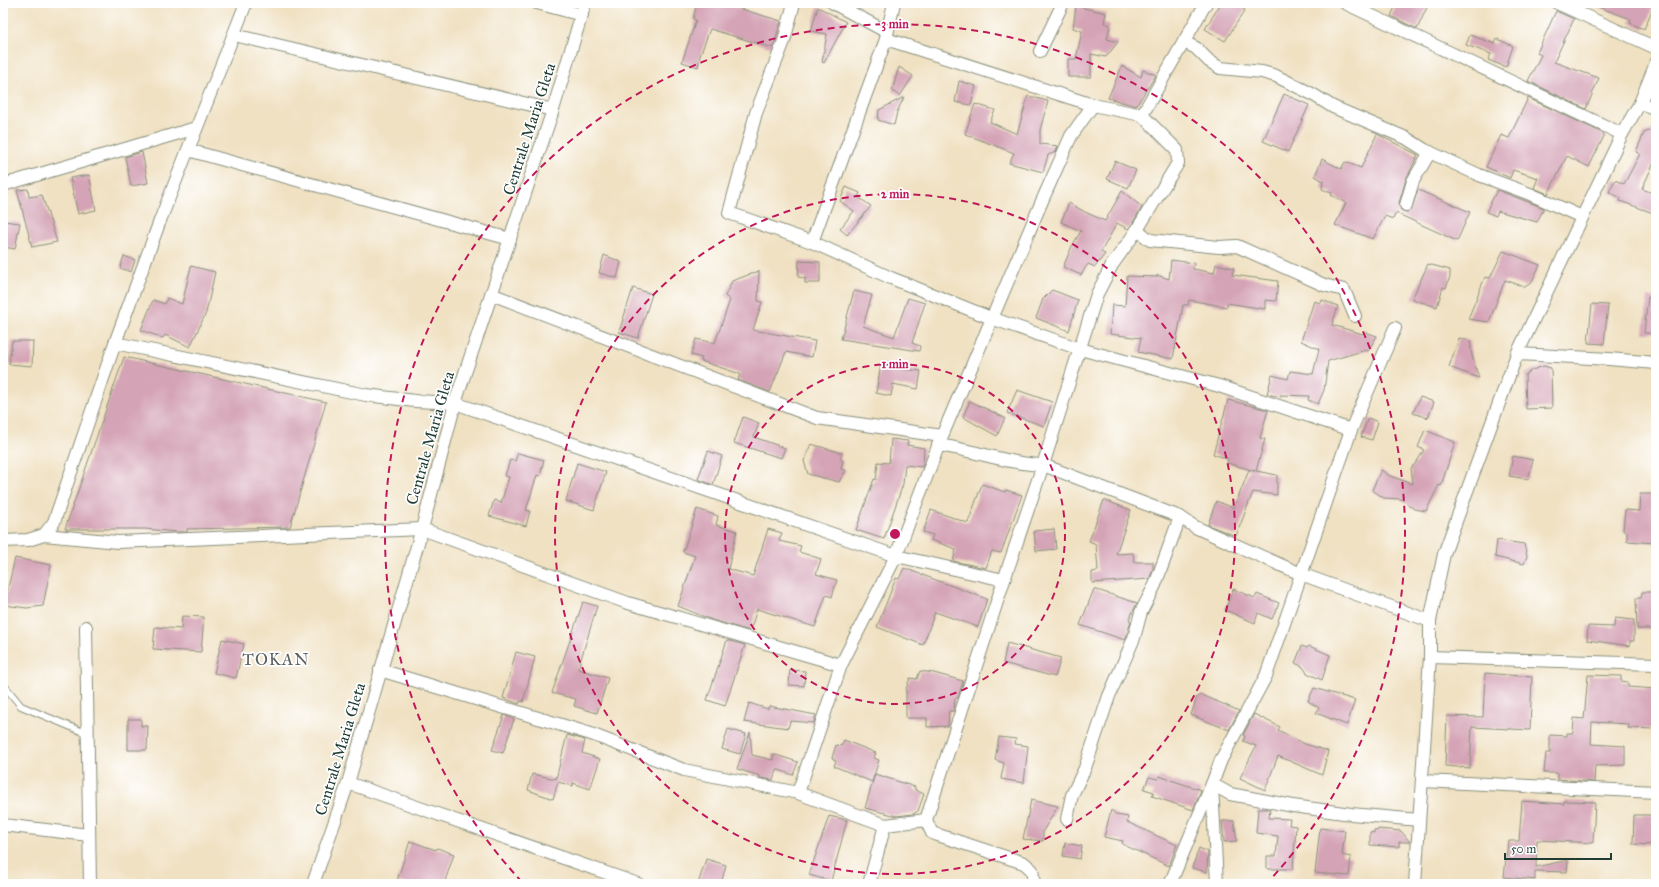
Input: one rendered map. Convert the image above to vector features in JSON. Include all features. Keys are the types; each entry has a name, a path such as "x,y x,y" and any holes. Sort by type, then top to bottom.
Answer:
{"street":[{"path":"44,535 54,522 115,343 161,218 246,3"},
{"path":"537,3 584,9"},
{"path":"794,3 784,41 756,113 728,213 812,242 891,278 992,318 1080,349 1219,386 1351,430"},
{"path":"833,3 887,36 1093,105 1142,115 1177,150 1178,163 1137,230 1112,265 1097,294 1044,465 1004,580 926,820 932,834 1024,863 1032,870 1034,884"},
{"path":"812,242 887,36 894,3"},
{"path":"1040,51 1063,3"},
{"path":"1142,115 1162,77 1206,3"},
{"path":"1345,3 1622,134"},
{"path":"1557,3 1656,48"},
{"name":"Centrale Maria Gleta","path":"313,884 348,783 422,529 455,403 553,110 584,9"},
{"path":"234,35 553,110"},
{"path":"1184,42 1196,48 1209,61 1220,68 1262,72 1276,76 1312,94 1333,107 1406,138 1430,152 1479,175 1523,191 1582,217"},
{"path":"1415,884 1430,657 1430,621 1444,554 1517,354 1622,134 1640,103 1656,63"},
{"path":"1640,103 1656,109"},
{"path":"798,793 841,665 896,556 940,440 1071,136 1093,105"},
{"path":"3,185 196,128"},
{"path":"188,150 510,238"},
{"path":"1406,205 1413,181 1430,152"},
{"path":"1137,230 1150,240 1219,247 1237,246 1324,285 1344,290 1355,316"},
{"path":"491,294 817,418 940,440 959,448 1023,465 1044,465 1180,517 1195,527 1301,574 1430,621"},
{"path":"1170,884 1221,760 1266,676 1351,430 1395,328"},
{"path":"115,343 366,395 415,401 455,403 896,556 1004,580"},
{"path":"1517,354 1656,363"},
{"path":"1066,819 1072,795 1085,768 1109,696 1134,638 1141,612 1155,585 1180,517"},
{"path":"3,541 28,540 44,535 118,542 422,529 628,604 841,665"},
{"path":"86,626 90,884"},
{"path":"1430,657 1656,664"},
{"path":"380,670 591,734 684,770 798,793 885,826 926,820"},
{"path":"1422,781 1656,792"},
{"path":"348,783 638,884"},
{"path":"1212,784 1230,794 1293,806 1351,814 1419,820"},
{"path":"1212,784 1217,884"},
{"path":"3,825 89,835"},
{"path":"869,884 885,826"}],"lane":[{"path":"3,684 21,706 88,734"}],"building":[{"path":"697,3 721,3 781,21 773,48 710,29 700,56 698,67 682,62 696,20 693,19"},
{"path":"1221,3 1233,3 1245,10 1225,41 1205,29"},
{"path":"1397,3 1429,3 1417,29 1391,16"},
{"path":"1655,3 1644,29 1630,23 1631,19 1590,4"},
{"path":"1076,6 1106,13 1104,23 1110,25 1107,39 1118,42 1106,57 1091,54 1091,77 1068,77 1068,59 1076,59 1082,31 1073,28"},
{"path":"818,7 846,22 824,63 822,62 827,34 811,31"},
{"path":"1556,11 1574,19 1554,62 1599,78 1586,109 1528,81 1541,55 1537,53"},
{"path":"1470,35 1495,44 1497,39 1513,46 1506,67 1488,60 1491,54 1466,45"},
{"path":"1122,66 1141,77 1143,70 1156,75 1136,106 1108,98"},
{"path":"899,67 913,76 900,96 892,91"},
{"path":"959,81 976,86 971,105 955,102"},
{"path":"1284,94 1309,105 1288,152 1263,141"},
{"path":"1028,96 1048,101 1040,130 1040,144 1058,146 1056,152 1048,155 1043,172 1009,163 1014,153 965,134 975,104 995,110 990,122 1017,134"},
{"path":"904,97 897,112 894,125 878,120 879,110"},
{"path":"1528,98 1603,133 1604,136 1589,167 1567,156 1548,194 1534,188 1538,178 1513,170 1510,178 1486,167 1501,135 1509,138"},
{"path":"1656,128 1656,158 1642,189 1656,194 1656,214 1620,201 1621,198 1609,192 1615,180 1624,184 1640,154 1636,152 1644,133"},
{"path":"1377,134 1418,155 1406,179 1399,203 1401,210 1407,212 1411,210 1418,190 1470,212 1457,241 1396,213 1393,219 1385,216 1373,239 1335,225 1346,203 1331,195 1332,193 1322,189 1323,181 1315,176 1322,159 1341,169 1345,162 1361,168"},
{"path":"142,152 148,183 131,186 125,157"},
{"path":"1115,161 1136,170 1128,188 1107,179"},
{"path":"89,175 96,210 78,214 70,178"},
{"path":"846,187 860,193 858,197 871,206 847,235 840,229 854,211 840,201"},
{"path":"28,189 29,197 42,195 57,242 32,247 17,190"},
{"path":"1497,190 1544,208 1537,222 1498,211 1496,216 1486,212"},
{"path":"1122,191 1142,207 1132,224 1128,229 1117,223 1101,252 1105,254 1095,267 1088,264 1081,275 1063,267 1072,246 1081,231 1061,222 1069,203 1105,221"},
{"path":"3,221 20,223 15,249 3,247"},
{"path":"1503,251 1540,265 1531,283 1525,287 1505,280 1489,322 1468,319 1485,277 1490,278"},
{"path":"604,255 621,262 617,278 599,273"},
{"path":"124,256 135,260 131,272 120,268"},
{"path":"1171,260 1194,263 1193,269 1214,273 1216,264 1234,268 1232,275 1278,281 1276,301 1265,300 1265,309 1227,303 1227,307 1189,300 1188,305 1183,305 1173,359 1138,352 1141,338 1110,334 1112,305 1125,306 1127,276 1157,277 1157,275 1169,279"},
{"path":"799,261 820,262 820,283 805,283 805,278 798,277"},
{"path":"1428,264 1450,270 1450,277 1446,288 1443,287 1437,307 1412,299"},
{"path":"191,266 215,272 206,313 190,347 165,335 163,338 141,330 153,300 165,304 167,298 182,304"},
{"path":"759,271 758,301 762,302 753,330 815,341 812,357 786,352 770,392 738,380 740,374 701,361 702,358 691,355 696,339 715,343 730,300 725,296 732,281"},
{"path":"633,288 652,294 638,338 619,332"},
{"path":"1052,290 1078,300 1069,331 1036,318 1043,299"},
{"path":"854,291 872,295 863,326 894,337 908,298 925,303 912,343 920,346 919,351 841,339"},
{"path":"1648,297 1656,297 1656,333 1644,333"},
{"path":"1322,300 1338,306 1332,325 1363,334 1365,332 1377,336 1368,351 1366,350 1328,361 1324,390 1318,404 1308,400 1309,396 1281,395 1281,397 1267,394 1272,375 1288,379 1290,371 1313,374 1319,349 1301,341 1314,301 1321,303"},
{"path":"1592,304 1608,305 1604,344 1588,343"},
{"path":"1459,338 1470,341 1472,356 1479,378 1449,367"},
{"path":"12,341 33,341 32,366 9,364"},
{"path":"124,357 326,402 290,527 187,529 187,532 145,529 65,529"},
{"path":"881,364 904,366 903,369 921,371 918,389 893,384 891,396 876,393"},
{"path":"1544,366 1551,368 1552,408 1526,409 1525,375 1532,370"},
{"path":"1017,390 1052,402 1044,426 1007,413"},
{"path":"1420,397 1434,402 1428,418 1413,413"},
{"path":"1228,400 1268,410 1260,438 1265,439 1256,471 1277,475 1277,495 1253,492 1236,536 1208,525 1216,501 1234,508 1249,470 1255,471 1227,463 1228,459 1213,454"},
{"path":"970,401 1005,418 997,436 963,417"},
{"path":"743,417 759,423 754,437 785,448 781,458 734,443"},
{"path":"1368,418 1378,422 1372,440 1361,437"},
{"path":"1425,430 1455,442 1441,486 1439,485 1426,511 1414,509 1401,499 1384,498 1372,490 1381,470 1390,476 1413,484 1411,468 1424,450 1418,447"},
{"path":"891,439 908,441 907,445 924,448 923,466 905,465 903,484 884,539 856,530 874,479 876,480 878,462 889,463"},
{"path":"811,444 842,453 840,459 843,461 841,469 846,470 839,482 808,474 804,461"},
{"path":"708,451 722,456 713,485 698,479"},
{"path":"518,453 544,460 540,476 537,475 526,510 530,511 526,526 489,516 494,500 501,503 509,477 505,476 510,460 515,461"},
{"path":"1513,456 1533,460 1528,479 1509,476"},
{"path":"577,463 606,472 594,510 566,501"},
{"path":"982,484 1005,492 1006,490 1022,495 1001,553 992,551 986,568 953,561 956,549 931,540 933,535 923,532 931,510 968,523"},
{"path":"1640,494 1656,494 1656,543 1627,541 1627,531 1623,531 1625,510 1639,511"},
{"path":"1104,500 1131,510 1116,554 1133,553 1134,562 1153,562 1153,570 1149,579 1092,583 1092,572 1098,571 1096,544 1089,541"},
{"path":"697,509 718,516 716,525 737,531 728,569 753,576 768,529 782,533 779,541 801,546 799,552 821,559 816,574 837,580 832,597 826,595 815,627 757,609 750,631 712,620 678,606 695,556 683,552"},
{"path":"1054,529 1056,549 1036,551 1034,531"},
{"path":"1497,540 1524,544 1527,556 1524,564 1495,557"},
{"path":"15,558 51,565 43,606 27,608 4,605"},
{"path":"904,568 987,599 978,627 935,612 923,645 877,627 896,578 899,579"},
{"path":"1094,589 1137,603 1129,620 1131,621 1125,640 1080,625"},
{"path":"1233,589 1255,598 1257,594 1279,603 1272,619 1258,613 1255,623 1225,610"},
{"path":"1642,592 1656,592 1656,629 1637,629 1636,598 1641,598"},
{"path":"583,602 597,606 578,669 608,678 597,713 574,706 576,699 552,693"},
{"path":"182,616 204,617 201,652 153,649 155,627 181,629"},
{"path":"1615,618 1634,620 1634,641 1630,641 1630,646 1587,640 1588,626 1614,627"},
{"path":"222,639 244,644 236,678 214,673"},
{"path":"727,640 745,645 725,706 707,700"},
{"path":"1007,643 1061,658 1055,677 1003,663"},
{"path":"1302,646 1307,648 1309,646 1330,655 1322,680 1307,673 1303,667 1295,663"},
{"path":"516,652 535,657 523,702 520,701 519,704 503,698"},
{"path":"790,670 805,671 804,686 789,685"},
{"path":"920,671 934,673 963,681 958,698 955,698 954,711 949,711 948,726 927,727 927,718 906,718 906,689 910,678 917,679"},
{"path":"1485,673 1532,677 1530,730 1472,727 1470,768 1445,766 1447,716 1483,717"},
{"path":"1588,675 1621,676 1621,681 1628,682 1628,687 1656,689 1656,729 1628,728 1629,724 1592,722 1591,744 1625,746 1625,765 1595,766 1594,782 1557,779 1557,773 1544,773 1546,753 1550,753 1550,735 1567,736 1567,733 1573,733 1574,718 1584,719"},
{"path":"1314,688 1355,700 1347,725 1316,713 1319,708 1308,701"},
{"path":"1202,695 1239,711 1229,730 1191,715 1197,697"},
{"path":"749,703 768,709 769,706 816,715 814,723 790,721 788,728 744,722"},
{"path":"1254,714 1280,727 1278,730 1305,744 1328,751 1322,775 1278,756 1265,790 1240,778 1256,746 1243,741 1245,736 1243,735"},
{"path":"504,715 514,719 503,753 492,750"},
{"path":"128,719 141,719 141,726 148,726 147,750 128,750"},
{"path":"728,729 746,734 740,754 722,749"},
{"path":"750,732 752,755 773,760 773,754 798,762 793,775 776,769 773,780 760,778 760,776 737,769"},
{"path":"567,735 585,740 582,753 600,759 590,789 573,783 573,786 558,782 553,799 528,790 532,774 556,779"},
{"path":"999,737 1016,739 1015,744 1028,746 1024,783 1001,779 1004,763 995,760"},
{"path":"844,740 876,753 874,758 879,760 872,782 834,766 836,761 832,758 836,745 841,746"},
{"path":"875,774 915,787 915,790 924,794 918,811 913,814 897,816 865,808"},
{"path":"1159,776 1201,790 1193,810 1152,796 1154,792 1144,789 1149,777 1158,779"},
{"path":"1031,800 1058,806 1043,831 1043,841 1023,839"},
{"path":"1522,801 1564,804 1564,801 1595,802 1593,843 1537,840 1536,867 1568,860 1567,872 1535,871 1535,880 1504,877 1508,841 1519,841"},
{"path":"1258,809 1270,809 1269,818 1290,819 1289,825 1296,826 1293,869 1267,869 1267,856 1276,856 1278,836 1256,833"},
{"path":"1111,810 1117,815 1128,817 1127,822 1177,845 1169,866 1122,844 1123,841 1104,837"},
{"path":"1634,815 1653,815 1653,823 1656,823 1656,845 1633,844"},
{"path":"829,816 847,820 831,881 809,875"},
{"path":"1222,821 1234,821 1237,841 1224,842"},
{"path":"1320,828 1345,831 1342,855 1351,857 1349,876 1315,873"},
{"path":"1378,829 1401,831 1410,842 1399,842 1399,847 1370,845 1370,832 1374,833 1374,830 1377,831"},
{"path":"410,841 436,850 437,848 454,854 444,884 406,884 397,881"},
{"path":"1065,843 1082,846 1080,859 1063,856"},
{"path":"1199,848 1208,852 1207,872 1192,868"},
{"path":"706,859 726,865 721,884 698,884"}],"district":[{"name":"TOKAN","path":"276,659"}]}
